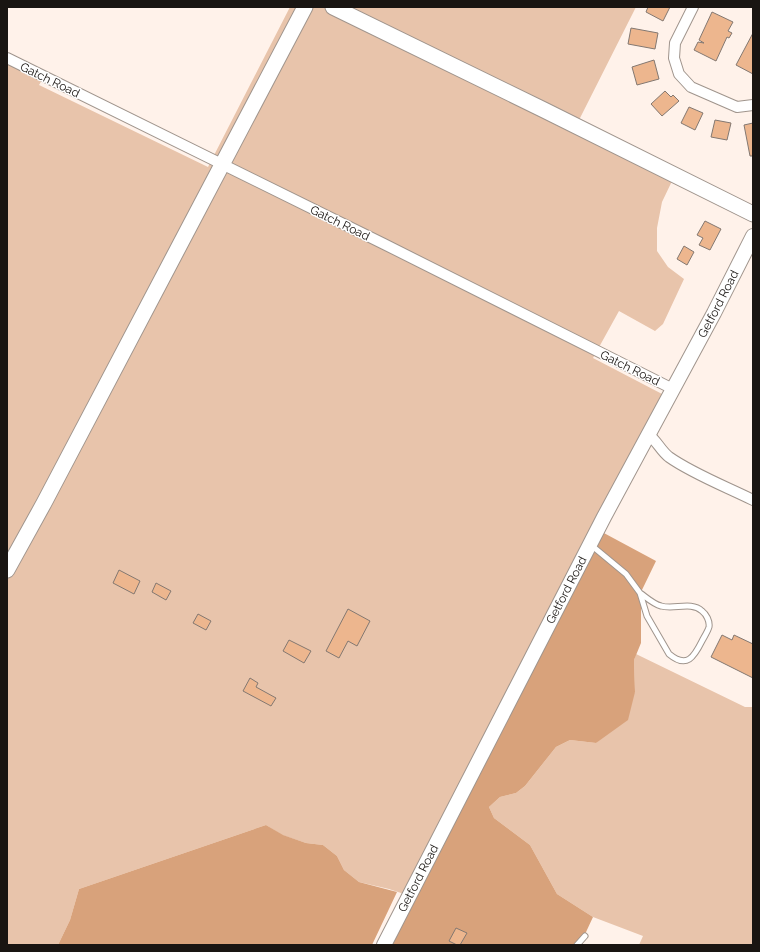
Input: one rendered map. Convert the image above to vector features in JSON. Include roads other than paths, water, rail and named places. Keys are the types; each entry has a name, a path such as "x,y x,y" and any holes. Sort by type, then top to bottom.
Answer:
{"main road":[{"path":"7,570 305,7"},
{"path":"333,7 753,214"}],"street":[{"path":"693,7 675,43 674,58 679,74 691,87 737,107 753,105"},
{"name":"Gatch Road","path":"7,58 673,389"},
{"name":"Getford Road","path":"384,945 590,544 714,313 753,236"},
{"path":"648,434 655,440 660,449 669,457 753,500"}],"lane":[{"path":"590,544 626,574 640,593 659,606 667,608 692,606 698,607 703,612 708,619 709,627 693,657 688,660 682,660 674,658 669,654 647,616 640,593"},
{"path":"577,945 586,936"}]}
